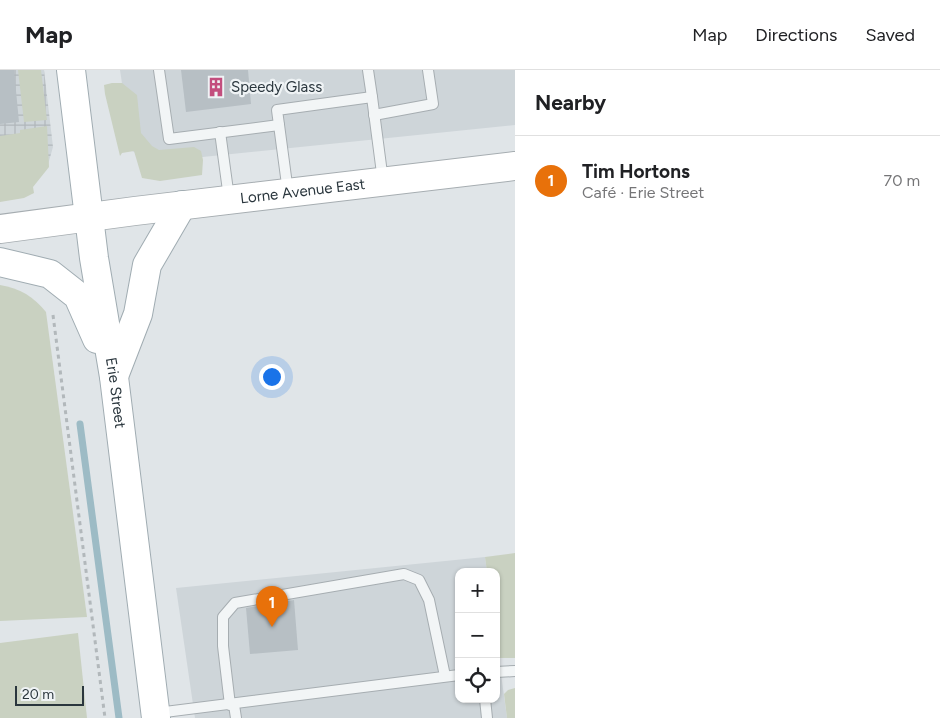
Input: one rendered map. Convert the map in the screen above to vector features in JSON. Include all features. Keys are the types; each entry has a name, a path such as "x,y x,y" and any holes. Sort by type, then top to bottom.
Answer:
{"main road":[{"name":"Erie Street","path":"71,70 90,218 114,377 156,716"},
{"name":"Lorne Avenue East","path":"0,229 182,205 515,166"},
{"path":"114,377 138,314 147,265 182,205"},
{"path":"0,262 50,274 78,296 114,377"}],"lane":[{"path":"159,70 169,139 279,125"},
{"path":"368,70 383,182"},
{"path":"374,115 434,104 428,70"},
{"path":"288,193 277,110 372,97"},
{"path":"220,132 229,200"},
{"path":"236,718 232,705 223,646 223,617 235,603 404,574 419,580 428,600 445,676"},
{"path":"500,672 515,671"},
{"path":"156,716 455,675"},
{"path":"485,703 487,718"}],"path":[{"path":"53,315 105,718"}],"shaded area":[{"path":"0,70 44,70 53,147 47,168 0,175"},
{"path":"120,70 515,70 515,125 154,162 132,151"},
{"path":"485,557 486,568 455,568 455,703 500,703 500,666 507,718 195,718 176,588"}],"green space":[{"path":"18,70 41,70 47,120 24,122"},
{"path":"122,83 137,95 141,133 152,146 159,150 194,147 201,151 203,160 202,175 160,181 142,178 134,151 122,153 120,156 104,85"},
{"path":"47,126 49,167 33,187 34,193 24,198 0,202 0,136 20,133 20,130"},
{"path":"0,285 14,288 26,294 46,312 87,617 0,621"},
{"path":"515,553 515,658 500,658 500,568 486,568 485,557"},
{"path":"78,633 87,718 0,718 0,643"},
{"path":"515,688 515,718 507,718 504,694 508,690"}],"building":[{"path":"0,70 14,70 19,122 0,124"},
{"name":"Speedy Glass","path":"181,70 248,70 251,104 186,112"},
{"path":"294,600 298,650 250,654 246,608"}],"waterway":[{"path":"80,424 119,718"}],"place":[{"name":"Speedy Glass","path":"216,87"},
{"name":"Tim Hortons","path":"272,627"}]}
